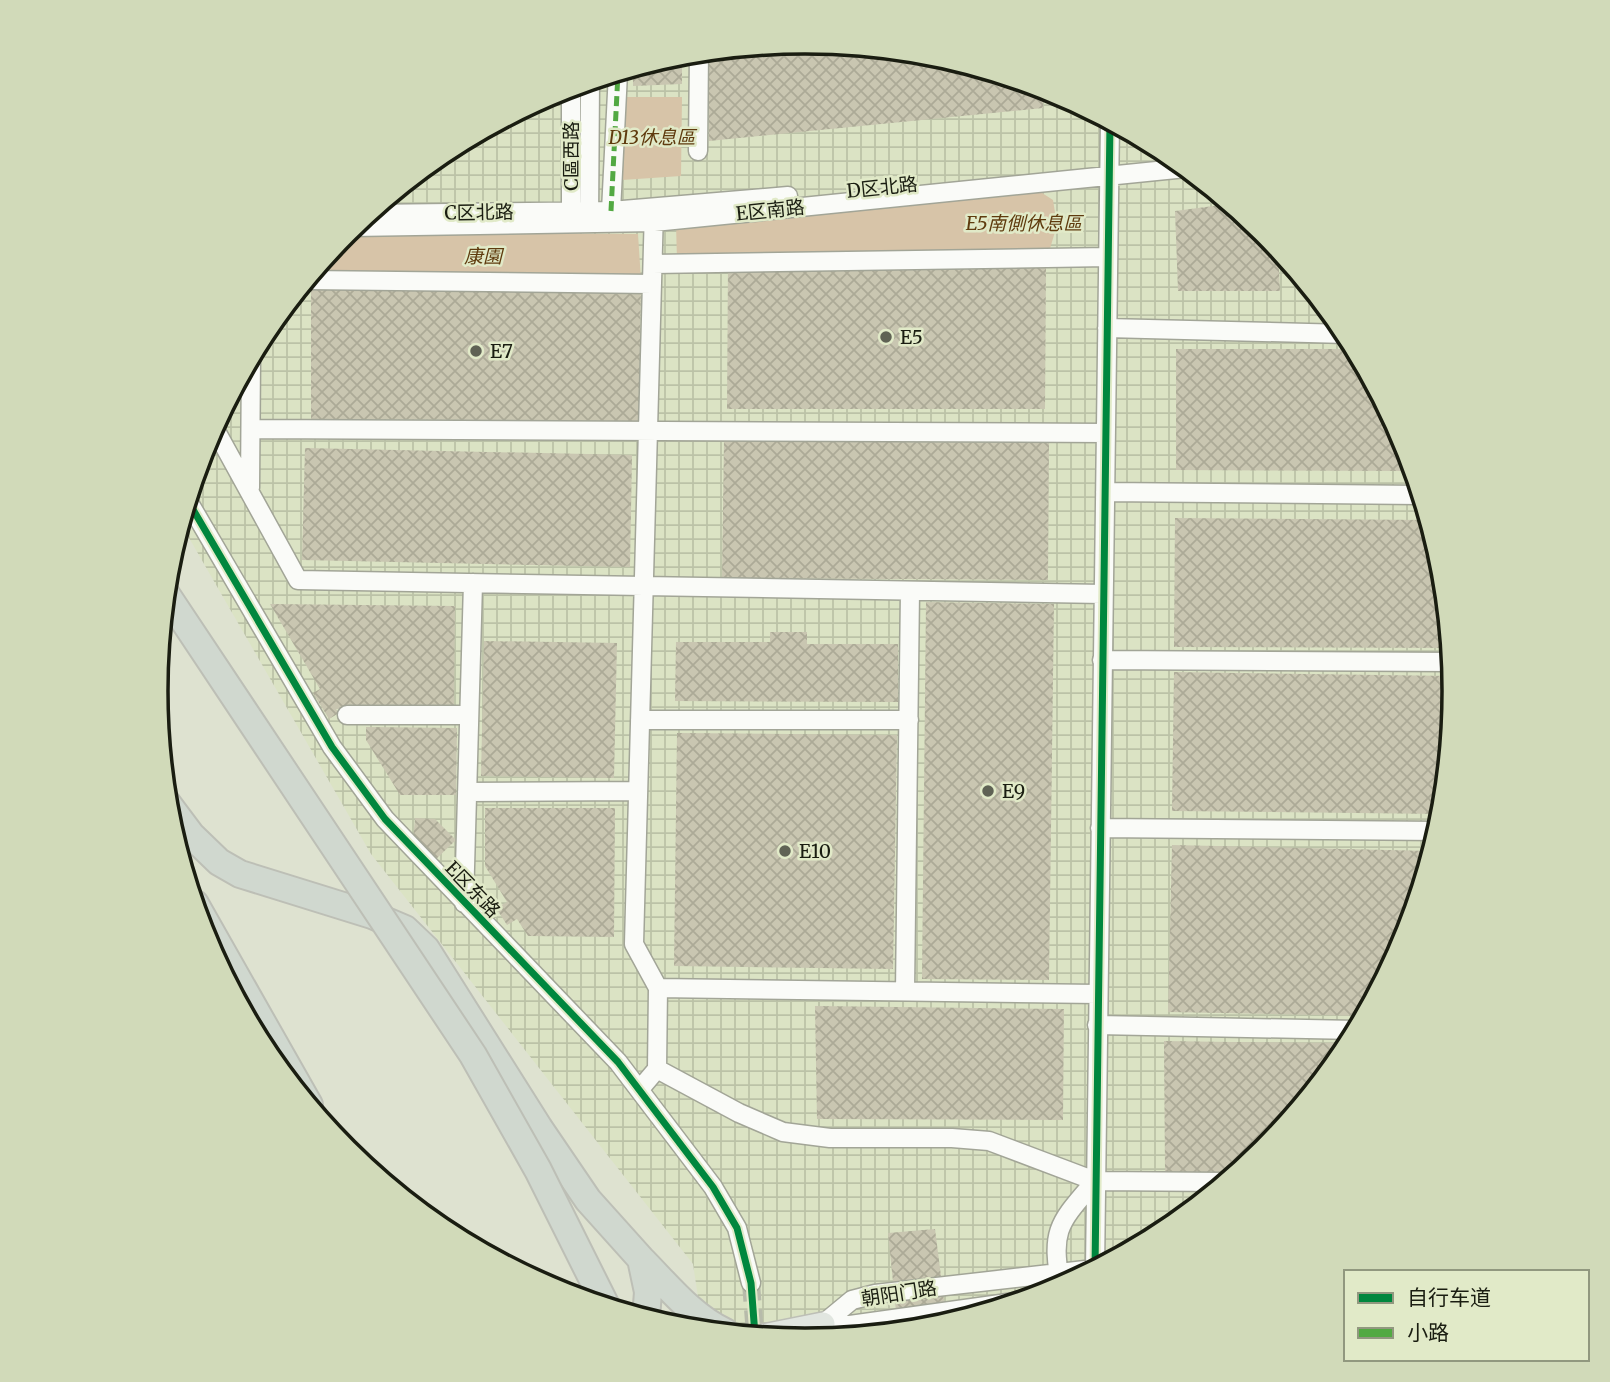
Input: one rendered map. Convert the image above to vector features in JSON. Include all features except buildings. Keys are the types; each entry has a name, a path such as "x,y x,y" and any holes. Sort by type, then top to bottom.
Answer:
{"highway":[{"path":"174,606 473,1055 538,1170 600,1294"},
{"path":"182,823 219,862 240,874 372,915 405,929 426,949 588,1200 641,1259 705,1320"},
{"path":"233,972 262,1022"},
{"path":"641,1259 648,1292 647,1308"}],"main road":[{"path":"803,1328 822,1324"}],"street":[{"path":"698,151 699,63"},
{"path":"611,211 618,83"},
{"path":"590,92 589,217 611,211 654,215 634,944 658,988 657,1069 640,1089"},
{"name":"C區西路","path":"571,218 572,99"},
{"path":"1094,1258 1110,133"},
{"path":"1109,170 1157,161"},
{"name":"E区南路","path":"370,226 654,215 1109,170 1168,168"},
{"name":"C区北路","path":"383,214 571,218"},
{"path":"653,264 1108,257"},
{"path":"319,280 652,284"},
{"path":"1107,328 1332,334"},
{"path":"250,491 251,378"},
{"path":"251,429 1105,433"},
{"path":"221,439 298,580 1103,594"},
{"path":"1105,492 1411,495"},
{"name":"E区东路","path":"194,512 332,747 385,819 618,1062 640,1089 713,1187 737,1228 751,1283"},
{"path":"464,903 473,583"},
{"path":"905,992 910,591"},
{"path":"1102,660 1441,662"},
{"path":"347,715 470,715"},
{"path":"640,720 909,720"},
{"path":"467,792 638,791"},
{"path":"1100,828 1426,831"},
{"path":"658,988 1098,994"},
{"path":"1097,1025 1343,1030"},
{"path":"657,1069 728,1107 783,1132 830,1138 952,1138 989,1141 1095,1181 1210,1182"},
{"path":"1060,1274 1057,1249 1059,1226 1095,1181"},
{"name":"朝阳门路","path":"822,1324 852,1300 874,1294 1046,1280"},
{"name":"朝阳门路","path":"822,1324 850,1325 947,1311"}],"shaded area":[{"path":"805,54 847,56 929,66 970,76 1010,88 1087,120 1159,162 1193,186 1225,212 1284,271 1334,337 1356,373 1376,409 1408,486 1430,567 1436,608 1442,691 1440,733 1430,815 1420,856 1408,896 1376,973 1334,1045 1310,1079 1284,1111 1225,1170 1159,1220 1123,1242 1087,1262 1010,1294 929,1316 847,1326 763,1326 701,1319 693,1264 371,854 188,536 190,526 202,486 234,409 276,337 326,271 385,212 451,162 523,120 600,88 681,66 722,60"}],"green space":[{"name":"D13休息區","path":"624,97 682,97 681,176 622,180"},
{"name":"E5南側休息區","path":"1039,191 1053,200 1057,225 1049,252 677,260 676,224"},
{"name":"康園","path":"364,232 638,234 641,280 319,279"}],"tunnel":[{"path":"751,1283 754,1325"}],"marked path":[{"path":"611,211 618,83"}],"cycle path":[{"path":"1095,1257 1110,133"},
{"path":"194,512 332,747 385,819 618,1062 713,1187 737,1228 751,1283 754,1325"}],"place":[{"name":"E5","path":"886,337"},
{"name":"E7","path":"476,351"},
{"name":"E9","path":"988,791"},
{"name":"E10","path":"785,851"}]}
